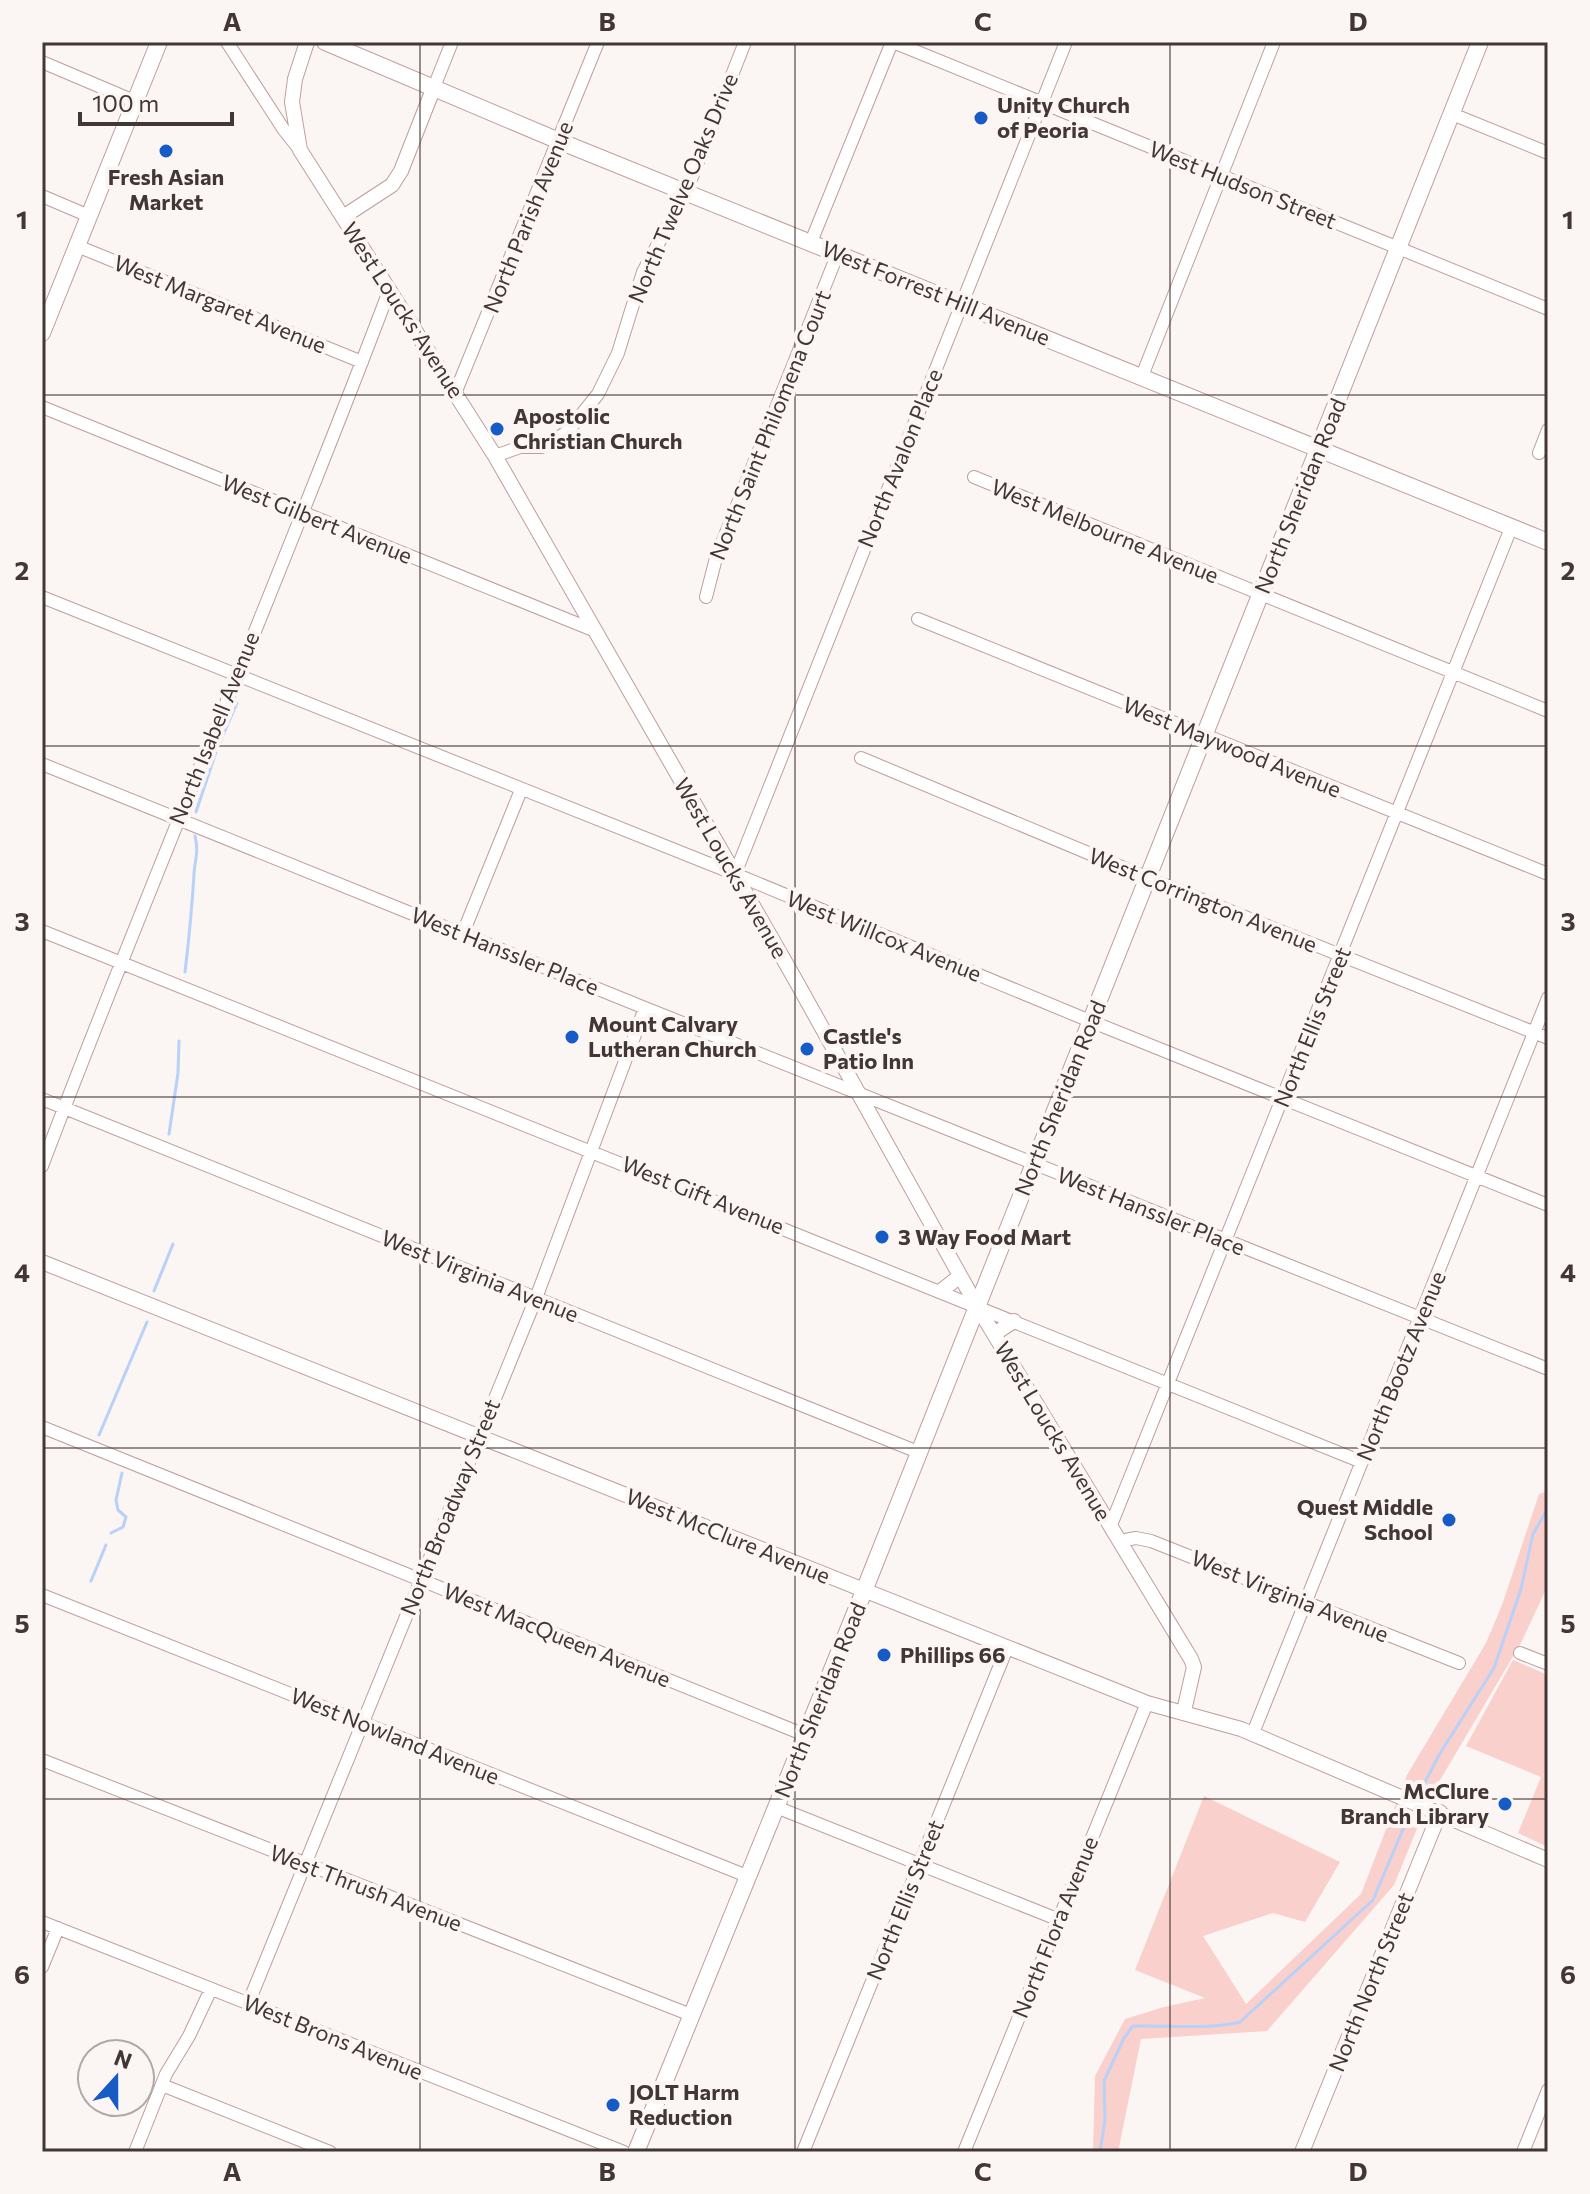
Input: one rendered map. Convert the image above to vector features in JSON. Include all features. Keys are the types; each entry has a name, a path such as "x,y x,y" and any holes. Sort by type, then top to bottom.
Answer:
{"main road":[{"path":"42,331 159,42"},
{"name":"West Forrest Hill Avenue","path":"325,42 559,141 1548,542"},
{"name":"North Sheridan Road","path":"636,2152 864,1591 1480,42"}],"street":[{"name":"West Loucks Avenue","path":"227,42 300,150 495,456 735,874 977,1306 1194,1667 1184,1711"},
{"path":"300,150 292,102 295,79 307,42"},
{"path":"343,217 392,185 401,171 452,42"},
{"name":"North Parish Avenue","path":"456,391 598,42"},
{"name":"North Twelve Oaks Drive","path":"495,456 520,447 550,444 569,430 588,409 618,353 637,287 649,258 686,192 745,42"},
{"path":"811,242 893,42"},
{"name":"West Hudson Street","path":"893,42 1548,309"},
{"name":"North Avalon Place","path":"735,874 1066,42"},
{"path":"1142,376 1274,42"},
{"path":"42,62 134,101"},
{"path":"1452,114 1548,153"},
{"path":"42,196 89,216"},
{"name":"West Margaret Avenue","path":"77,246 362,362"},
{"name":"North Saint Philomena Court","path":"706,597 716,558 838,253"},
{"name":"North Isabell Avenue","path":"42,1166 91,1034 122,965 177,818 389,291"},
{"name":"West Gilbert Avenue","path":"42,407 593,630"},
{"path":"1539,453 1548,430"},
{"name":"West Melbourne Avenue","path":"974,477 1548,711"},
{"name":"North Ellis Street","path":"1111,1525 1511,528"},
{"name":"West Willcox Avenue","path":"42,597 735,874 1548,1205"},
{"name":"West Maywood Avenue","path":"918,619 1548,874"},
{"name":"West Corrington Avenue","path":"861,758 1148,878 1548,1038"},
{"name":"West Hanssler Place","path":"42,764 1548,1369"},
{"path":"463,933 521,790"},
{"name":"West Gift Avenue","path":"42,931 1362,1462"},
{"name":"North Bootz Avenue","path":"1253,1733 1548,998"},
{"name":"North Broadway Street","path":"248,2004 536,1298 645,1008"},
{"name":"West Virginia Avenue","path":"42,1099 918,1452"},
{"name":"West McClure Avenue","path":"42,1262 1147,1703 1253,1733 1548,1860"},
{"path":"941,1291 960,1276"},
{"path":"994,1334 1014,1321"},
{"name":"West MacQueen Avenue","path":"42,1427 805,1735"},
{"name":"West Virginia Avenue","path":"1120,1541 1136,1538 1151,1541 1459,1663"},
{"name":"West Nowland Avenue","path":"42,1595 747,1876"},
{"name":"North Ellis Street","path":"803,2152 1007,1648"},
{"path":"1520,1653 1548,1664"},
{"name":"North Flora Avenue","path":"964,2152 1147,1703"},
{"name":"West Thrush Avenue","path":"42,1760 691,2015"},
{"path":"776,1807 1057,1919"},
{"name":"North North Street","path":"1302,2152 1440,1812"},
{"name":"West Brons Avenue","path":"42,1922 624,2152"},
{"path":"42,1967 58,1928"},
{"path":"135,2152 162,2085 211,1989"},
{"path":"162,2085 330,2152"},
{"path":"1523,2152 1548,2090"}],"shaded area":[{"path":"1548,1491 1548,1585 1521,1643 1430,1797 1394,1885 1267,2031 1141,2039 1118,2152 1093,2152 1095,2076 1125,2019 1205,1998 1135,1970 1204,1796 1340,1862 1305,1922 1273,1913 1203,1936 1246,2004 1361,1894 1407,1775 1486,1643 1539,1494"},
{"path":"1513,1660 1548,1675 1548,1847 1518,1833 1541,1777 1466,1746"}],"waterway":[{"path":"220,742 237,703"},
{"path":"196,812 216,752"},
{"path":"185,972 197,851 195,836"},
{"path":"169,1134 178,1073 179,1041"},
{"path":"154,1291 173,1244"},
{"path":"99,1435 147,1322"},
{"path":"111,1533 123,1527 126,1517 118,1510 116,1500 122,1473"},
{"path":"1421,1790 1439,1755 1494,1668 1521,1589 1533,1534 1548,1508"},
{"path":"91,1581 106,1545"},
{"path":"1100,2152 1105,2120 1104,2081 1133,2026 1201,2027 1240,2022 1373,1900 1406,1822"}],"place":[{"name":"Unity Church of Peoria","path":"981,118"},
{"name":"Fresh Asian Market","path":"166,151"},
{"name":"Apostolic Christian Church","path":"497,429"},
{"name":"Mount Calvary Lutheran Church","path":"572,1037"},
{"name":"Castle's Patio Inn","path":"807,1049"},
{"name":"3 Way Food Mart","path":"882,1237"},
{"name":"Quest Middle School","path":"1449,1520"},
{"name":"Phillips 66","path":"884,1655"},
{"name":"McClure Branch Library","path":"1505,1804"},
{"name":"JOLT Harm Reduction","path":"613,2105"}]}
